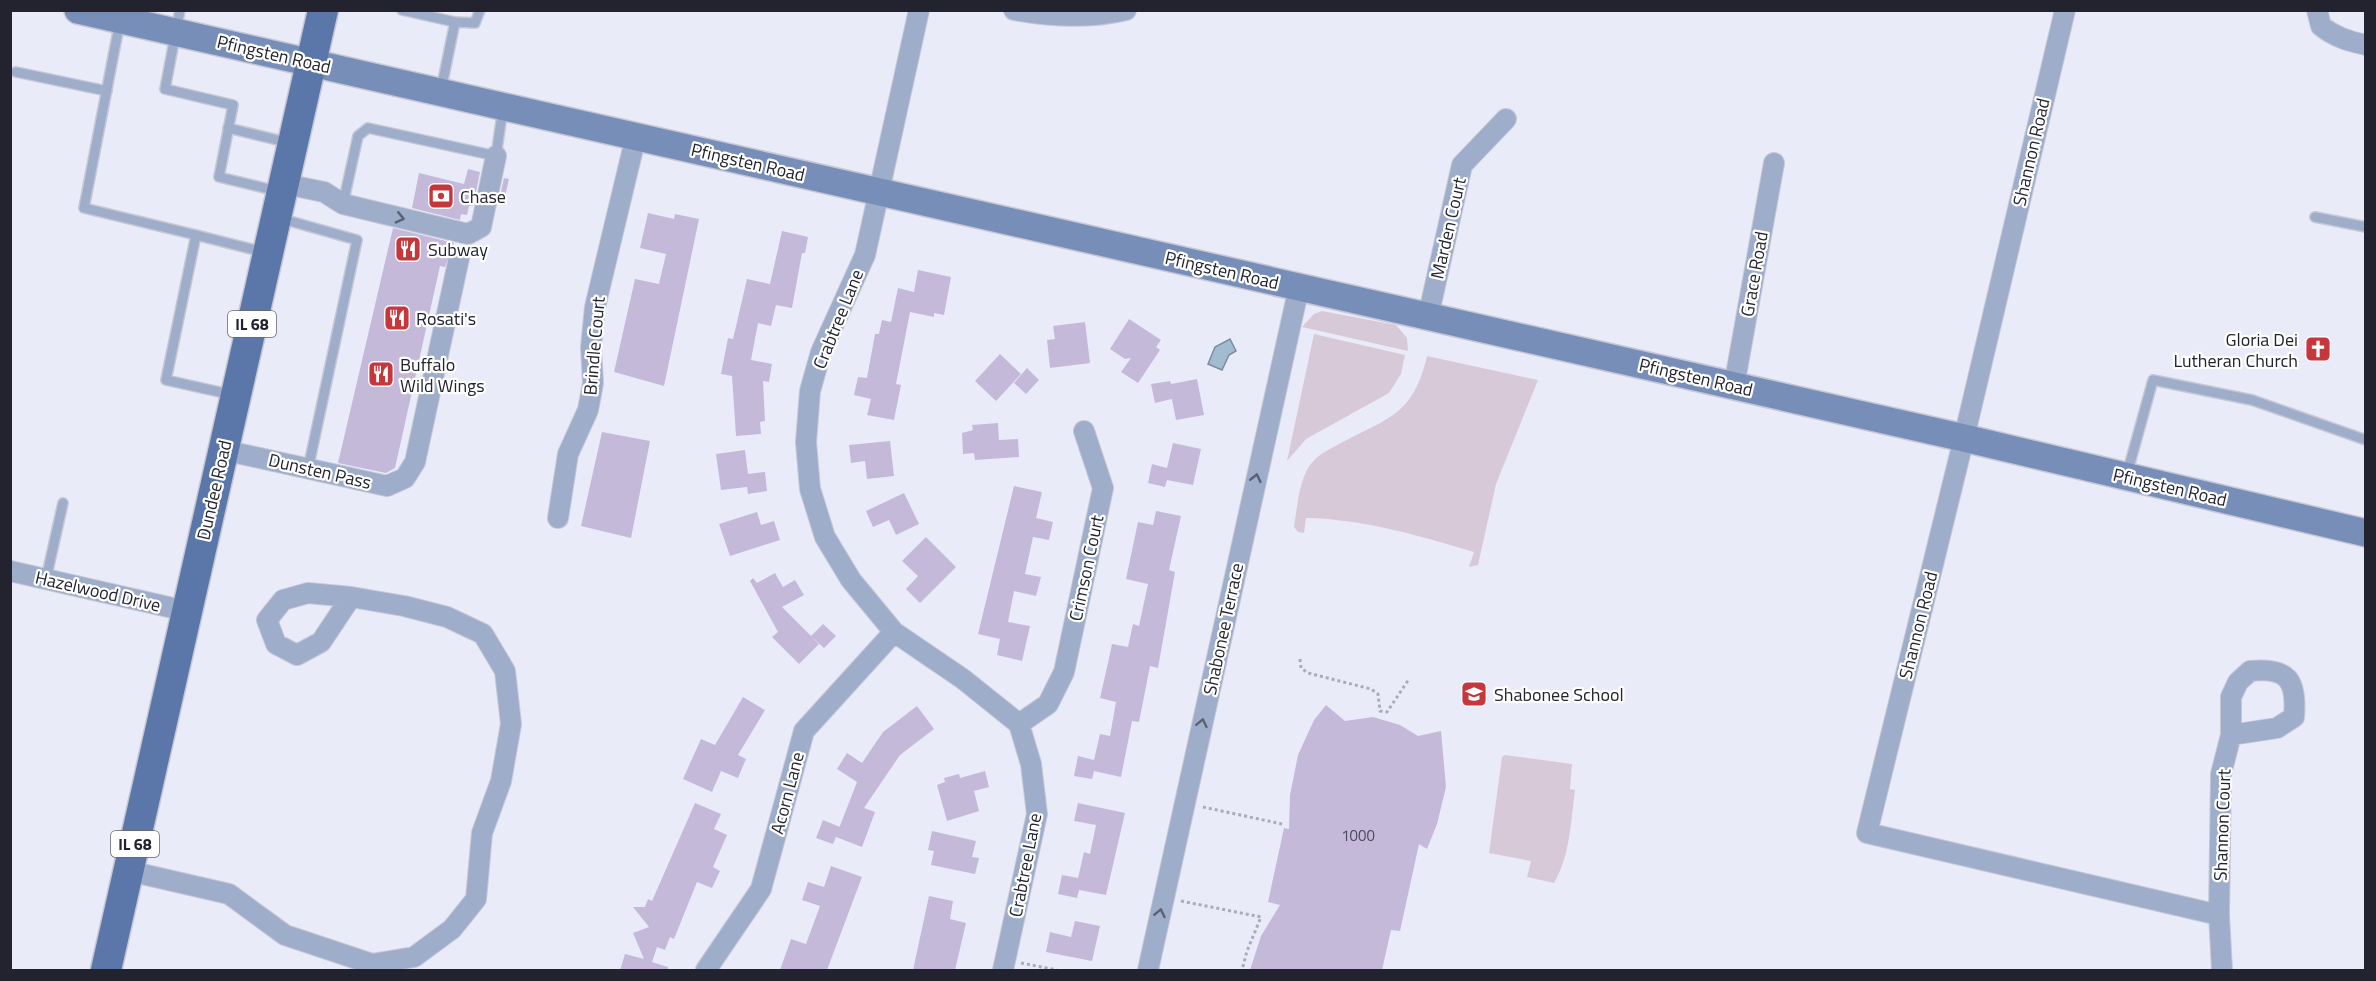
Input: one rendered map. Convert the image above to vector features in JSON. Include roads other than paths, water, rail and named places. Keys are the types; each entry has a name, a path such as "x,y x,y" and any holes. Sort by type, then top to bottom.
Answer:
{"main road":[{"name":"Pfingsten Road","path":"78,10 120,20 178,21 312,63 1964,438 2366,533"},
{"name":"Dundee Road","path":"106,970 323,10"}],"street":[{"name":"Crabtree Lane","path":"919,10 865,255 821,352 810,391 806,442 810,489 825,537 851,580 894,632 963,680 1019,724 1031,764 1037,814 1008,966"},
{"path":"1014,10 1050,17 1107,15 1126,10"},
{"name":"Shannon Road","path":"2065,10 1964,438 1867,832 2219,915"},
{"path":"2317,10 2321,26 2331,34 2343,40 2366,45"},
{"name":"Marden Court","path":"1428,317 1462,165 1506,119"},
{"name":"Brindle Court","path":"558,518 568,454 588,410 593,383 591,348 595,307 636,136"},
{"path":"281,198 324,192 343,204 468,234 481,227 496,156"},
{"name":"Grace Road","path":"1734,386 1774,163"},
{"name":"Dunsten Pass","path":"223,450 387,486 405,478 415,462 459,258"},
{"name":"Shabonee Terrace","path":"1148,970 1299,287"},
{"name":"Crimson Court","path":"1019,724 1048,704 1064,672 1103,488 1084,431"},
{"name":"Hazelwood Drive","path":"10,571 186,611"},
{"path":"129,871 229,894 285,935 372,964 414,957 452,929 476,899 482,833 501,781 511,724 505,671 483,634 447,617 351,597"},
{"name":"Acorn Lane","path":"706,970 761,889 804,731 894,632"},
{"name":"Shannon Court","path":"2219,915 2221,774 2231,735"},
{"path":"2219,915 2222,970"}],"lane":[{"path":"402,10 454,22 475,23 480,10"},
{"path":"120,20 84,208 269,253"},
{"path":"178,21 165,89 233,105 219,177 281,198 357,240 308,469"},
{"path":"440,92 454,22"},
{"path":"16,72 107,91"},
{"path":"343,204 358,136 368,128 496,156 503,106"},
{"path":"228,128 294,144"},
{"path":"2314,217 2366,227"},
{"path":"196,235 166,380 236,395"},
{"path":"2126,477 2153,380 2252,400 2366,440"},
{"path":"46,579 63,503"}],"water":[{"path":"1230,339 1236,351 1229,355 1222,370 1208,364 1215,347"}],"place":[{"name":"Chase","path":"441,196"},
{"name":"Subway","path":"408,249"},
{"name":"Rosati's","path":"397,318"},
{"name":"Gloria Dei Lutheran Church","path":"2318,349"},
{"name":"Buffalo Wild Wings","path":"381,374"},
{"name":"Shabonee School","path":"1474,694"}]}
